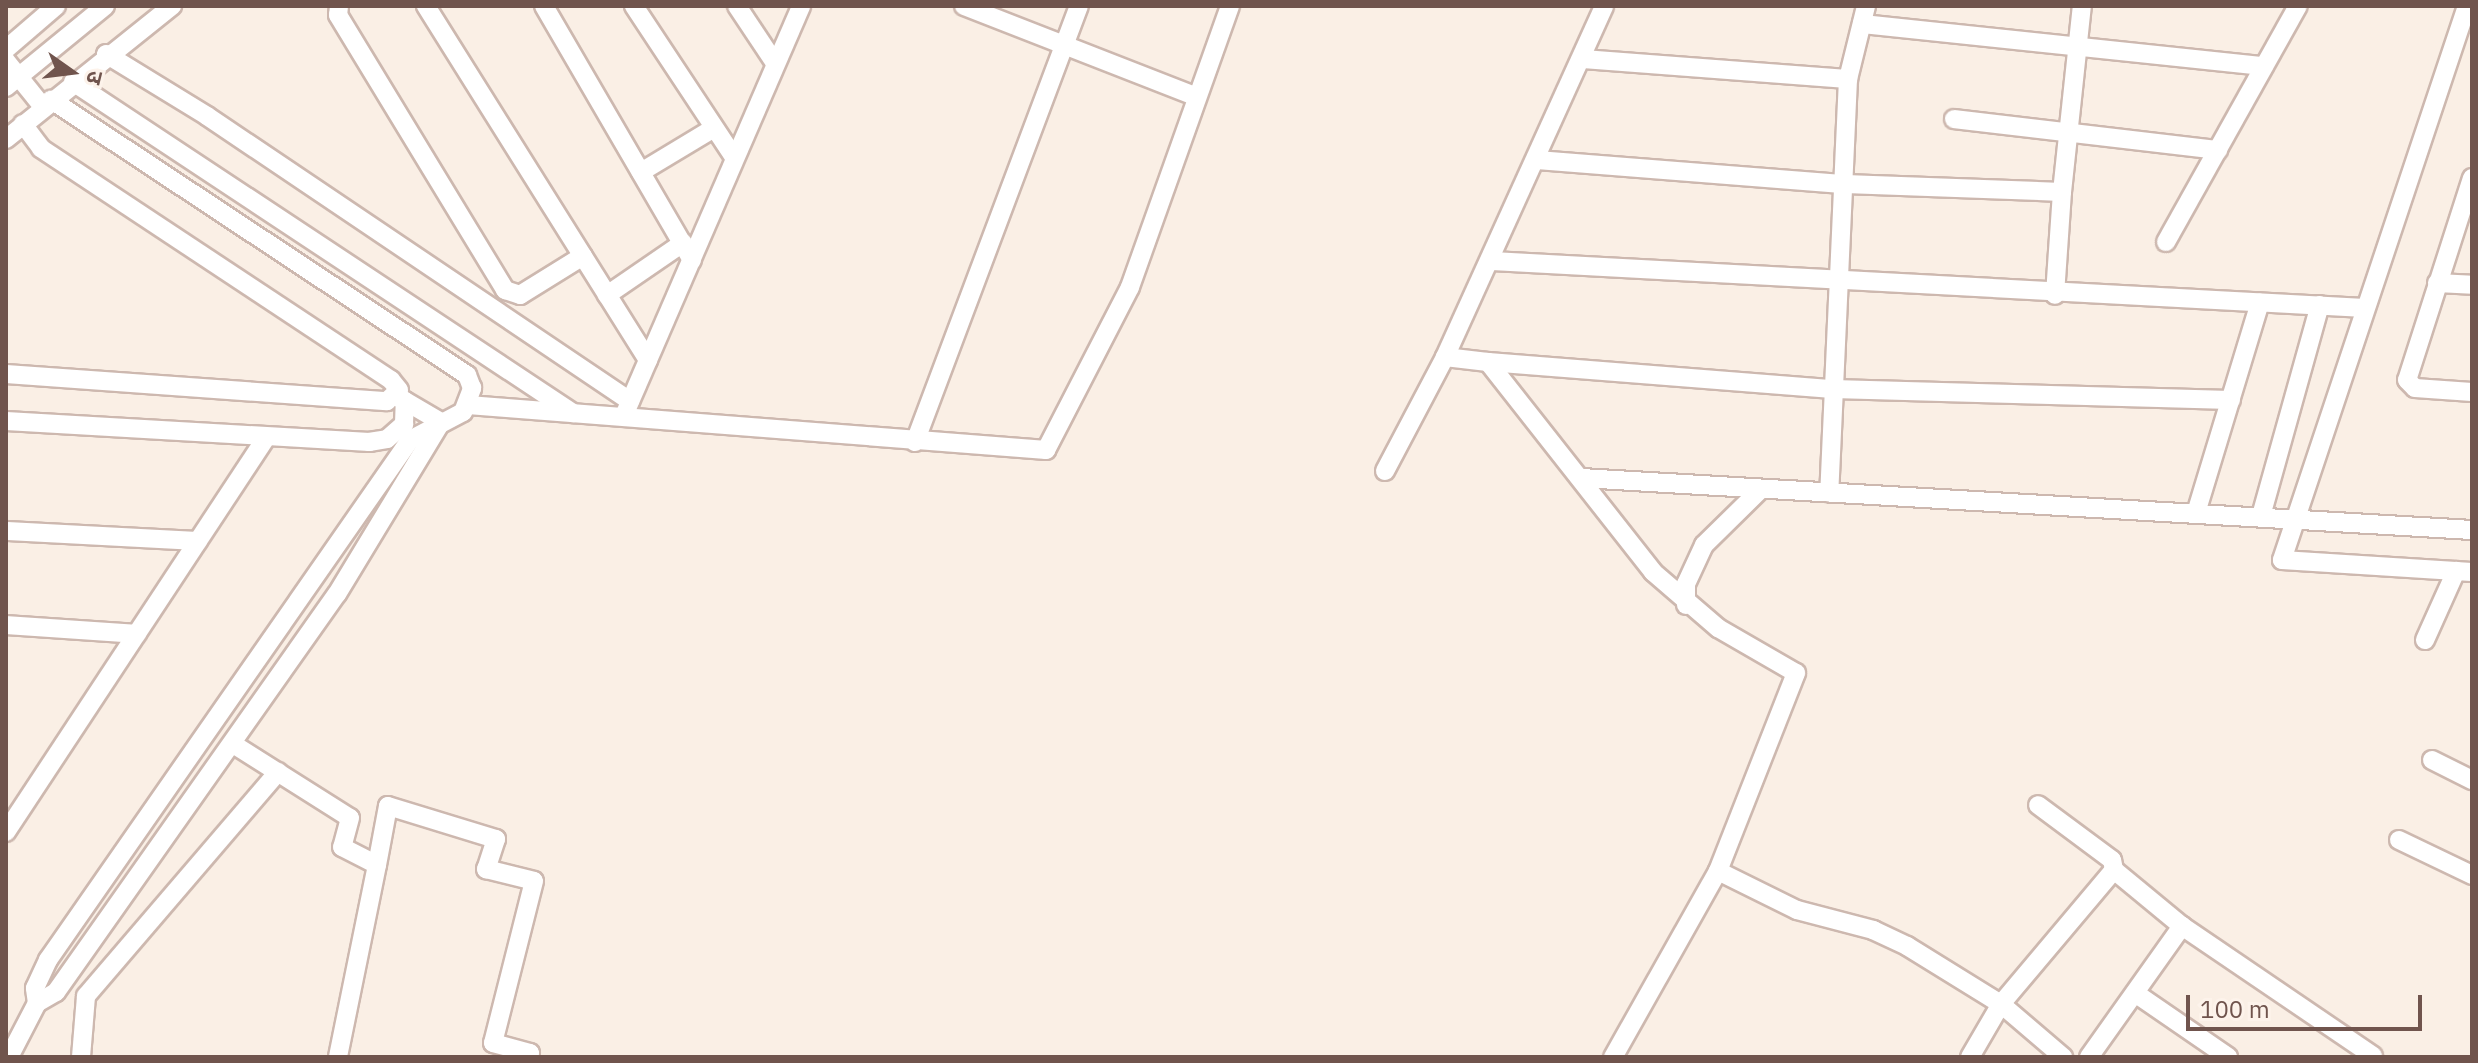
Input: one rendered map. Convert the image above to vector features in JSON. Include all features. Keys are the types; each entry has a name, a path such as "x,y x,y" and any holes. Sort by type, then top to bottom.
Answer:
{"street":[{"path":"6,49 56,6"},
{"path":"13,81 105,6"},
{"path":"6,139 106,54 172,6"},
{"path":"339,6 338,15 505,290 520,295 583,256"},
{"path":"426,6 648,360"},
{"path":"544,6 687,252"},
{"path":"634,6 734,157"},
{"path":"737,6 775,63"},
{"path":"627,410 687,252 734,157 801,6"},
{"path":"964,6 1197,97"},
{"path":"915,442 1079,6"},
{"path":"12,1055 37,1003 35,988 48,960 410,440 468,405 575,414 627,410 915,442 1037,452 1053,441 1130,287 1230,6"},
{"path":"1385,471 1492,261 1604,6"},
{"path":"2055,295 2062,192 2082,6"},
{"path":"2166,242 2298,6"},
{"path":"2425,640 2464,571 2282,560 2467,6"},
{"path":"1829,493 1848,79 1864,15 2078,46 2264,66"},
{"path":"106,54 233,134 627,410"},
{"path":"1582,59 1848,79"},
{"path":"6,61 13,81 467,375 472,388 468,405"},
{"path":"73,82 575,414"},
{"path":"1954,119 2218,150"},
{"path":"6,421 266,438 381,441 404,424 401,399 391,380 41,148 23,124"},
{"path":"641,172 714,128"},
{"path":"1537,160 1845,184 2062,192"},
{"path":"2472,179 2407,380 2415,388 2472,392"},
{"path":"607,295 687,252"},
{"path":"1492,261 2055,295 2365,308"},
{"path":"2437,283 2472,285"},
{"path":"2196,513 2260,302"},
{"path":"2261,516 2320,305"},
{"path":"1445,357 1833,389 2231,400"},
{"path":"1488,362 1653,572 1686,605 1796,673 1718,871 1613,1057"},
{"path":"6,374 387,401 401,399 441,422"},
{"path":"37,1003 56,992 233,744 345,581 441,422"},
{"path":"6,832 266,438"},
{"path":"1581,478 2294,517 2472,530"},
{"path":"1686,605 1686,584 1704,545 1760,490"},
{"path":"6,531 198,541"},
{"path":"6,625 137,634"},
{"path":"233,744 350,818 342,847 377,865"},
{"path":"2432,760 2472,780"},
{"path":"81,1057 86,996 278,772"},
{"path":"2038,805 2112,860 2114,870 2182,926 2373,1056"},
{"path":"338,1057 388,806 496,839 486,869 534,881 493,1043 530,1053 529,1057"},
{"path":"2399,840 2472,875"},
{"path":"1970,1057 2001,1004 2114,870"},
{"path":"1718,871 1797,910 1873,930 1907,946 2001,1004 2063,1057"},
{"path":"2089,1057 2182,926"},
{"path":"2135,993 2228,1057"}]}
